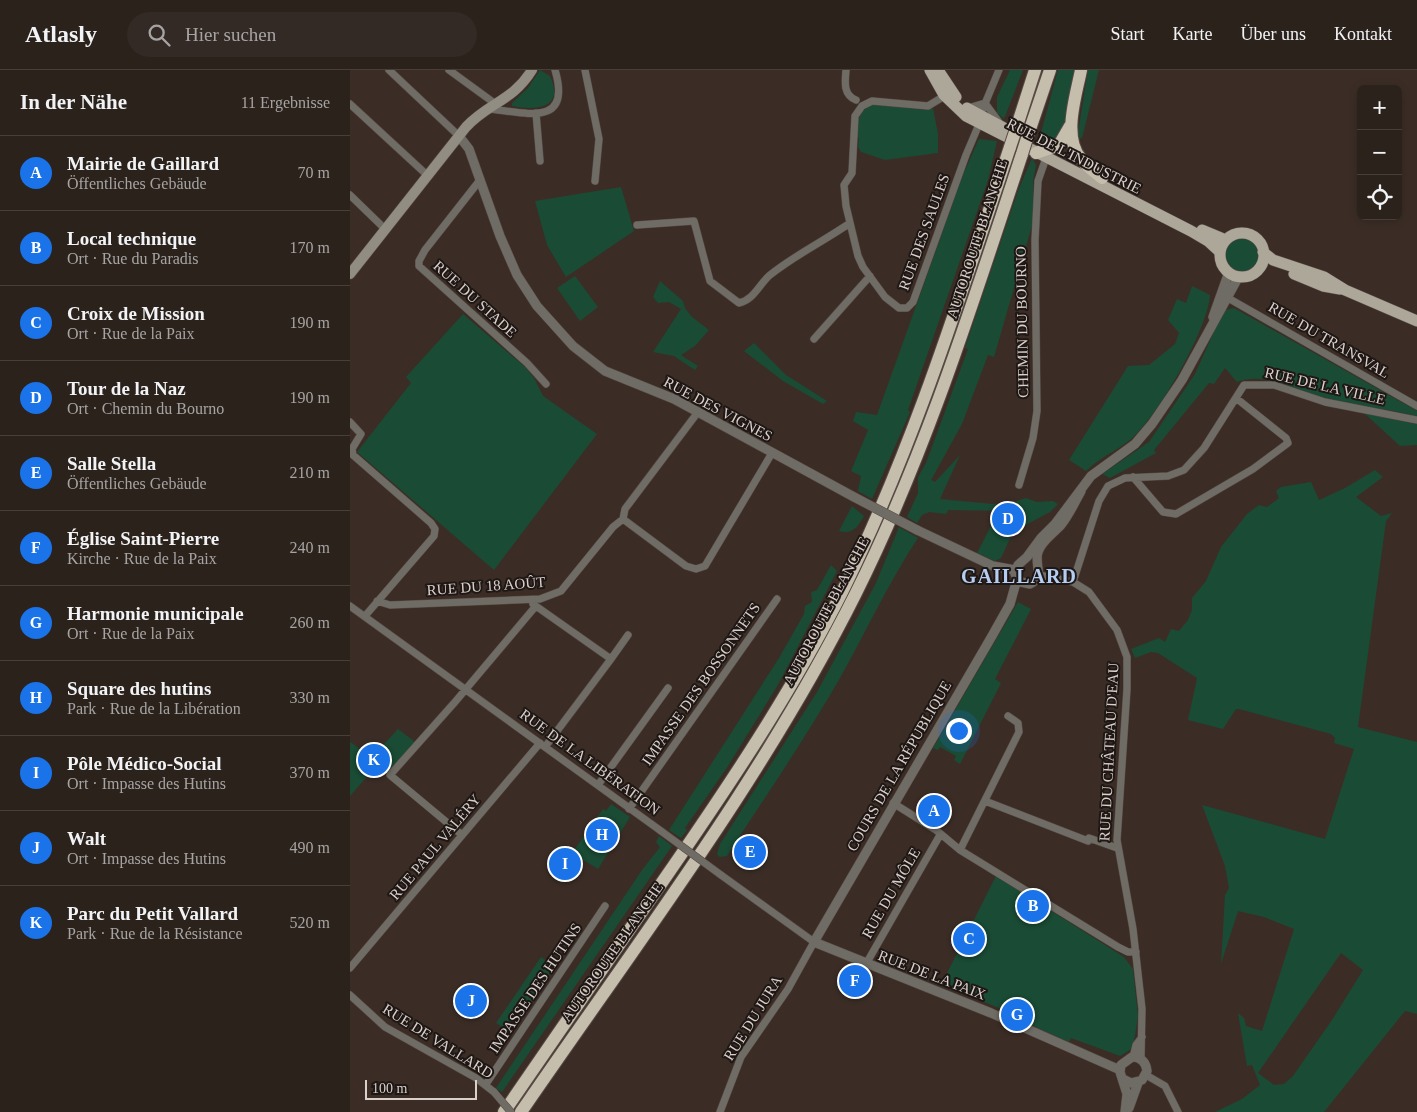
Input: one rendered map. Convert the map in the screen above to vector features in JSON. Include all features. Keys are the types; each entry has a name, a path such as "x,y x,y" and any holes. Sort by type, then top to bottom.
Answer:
{"highway":[{"name":"AUTOROUTE BLANCHE","path":"509,1108 751,751 797,675 843,590 889,489 927,393 1010,147 1011,129 1035,70"},
{"name":"AUTOROUTE BLANCHE","path":"521,1112 747,781 808,682 844,616 877,549 923,442 1050,70"},
{"path":"1080,70 1072,120 1073,141 1077,154 1102,178"},
{"path":"1043,154 1061,144 1072,120"}],"main road":[{"path":"350,274 471,122 516,92 532,70"},
{"name":"RUE DE L'INDUSTRIE","path":"930,70 945,96 961,112 1208,241 1220,252 1222,264 1234,274"},
{"name":"RUE DE L'INDUSTRIE","path":"938,70 945,96 968,108 979,121 1011,129 1043,154 1102,178 1193,226 1226,240"},
{"path":"1220,252 1226,240 1236,234 1248,234 1259,241 1263,252 1261,265 1252,274 1234,274"},
{"path":"1263,252 1273,260 1324,277 1345,290 1417,321"},
{"path":"1261,265 1278,269 1323,286 1345,290"}],"street":[{"path":"388,70 459,136"},
{"path":"449,70 493,107 536,113 548,112 558,101 560,89 555,70"},
{"path":"585,70 599,139 595,182"},
{"path":"846,70 846,90 849,96 856,100 926,106 945,96"},
{"path":"979,121 999,70"},
{"name":"RUE DES SAULES","path":"856,100 851,176 844,185 850,224 859,259 870,276 885,297 896,306 905,308 911,304 979,121"},
{"path":"855,116 860,108 872,101"},
{"path":"968,108 985,103"},
{"path":"985,103 1011,129"},
{"path":"350,104 427,175"},
{"path":"536,113 540,161"},
{"name":"RUE DES VIGNES","path":"459,136 469,149 511,264 529,294 548,320 573,346 605,371 667,396 917,530 993,566 1016,574"},
{"name":"CHEMIN DU BOURNO","path":"1019,485 1033,438 1037,411 1035,240 1038,181 1043,154"},
{"name":"RUE DU STADE","path":"480,180 425,250 419,260 419,266 546,384"},
{"path":"350,195 385,228"},
{"path":"637,225 694,221 710,281 739,303 744,302 756,292 769,276 850,224"},
{"path":"1210,326 1228,298 1234,274"},
{"path":"1081,490 1062,523 1041,546 1038,555 1038,571 1034,582 1028,584 1016,574 1024,561 1081,490 1096,472 1127,451 1143,436 1182,380 1234,274"},
{"path":"814,339 870,276"},
{"name":"RUE DU TRANSVAL","path":"1228,298 1417,406"},
{"name":"RUE DE LA VILLE","path":"1073,582 1103,491 1114,481 1133,477 1168,476 1191,464 1210,439 1242,386 1246,384 1274,385 1319,400 1417,420"},
{"path":"1133,477 1163,512 1176,514 1253,469 1288,443 1286,438 1236,398"},
{"name":"RUE DU 18 AOÛT","path":"377,601 390,605 534,603 561,591 613,528 623,519 628,505 698,412"},
{"path":"350,421 361,434 352,449 353,455 431,522 435,529 434,536 365,616"},
{"path":"623,519 686,566 696,569 705,566 772,453"},
{"path":"1024,561 1031,561 1038,571"},
{"name":"RUE DU CHÂTEAU D'EAU","path":"1038,571 1073,582 1089,592 1121,636 1127,656 1128,689 1117,848 1136,952 1144,1024 1142,1037 1133,1059"},
{"name":"COURS DE LA RÉPUBLIQUE","path":"1010,604 1016,574"},
{"name":"COURS DE LA RÉPUBLIQUE","path":"814,942 1010,604 1028,584"},
{"name":"IMPASSE DES BOSSONNETS","path":"629,809 777,599"},
{"path":"462,835 390,775 466,689 534,603 611,659"},
{"name":"RUE DE LA LIBÉRATION","path":"350,606 814,942"},
{"name":"RUE PAUL VALÉRY","path":"350,968 462,835 543,745 628,635"},
{"path":"598,785 645,724 668,688"},
{"path":"960,850 1020,730 1018,723 1008,716"},
{"path":"985,801 1088,840 1089,838 1117,848"},
{"path":"893,803 929,825 960,850 1118,947 1128,952 1136,952"},
{"name":"RUE DU MÔLE","path":"866,964 940,835"},
{"name":"IMPASSE DES HUTINS","path":"486,1084 605,906"},
{"name":"RUE DE LA PAIX","path":"814,942 1095,1057 1122,1074"},
{"name":"RUE DU JURA","path":"720,1112 741,1057 788,989 814,942"},
{"name":"RUE DE VALLARD","path":"350,995 385,1027 486,1084 509,1108"},
{"name":"RUE DE LA PAIX","path":"1095,1057 1133,1059"},
{"path":"1122,1074 1133,1059 1147,1067 1146,1075 1138,1083 1126,1112"},
{"path":"1122,1074 1131,1083 1138,1083"},
{"path":"1122,1074 1127,1094 1126,1112"},
{"path":"1146,1075 1165,1086 1178,1112"}],"green space":[{"path":"540,70 550,76 554,87 554,95 551,101 539,107 512,106 512,103 528,88"},
{"path":"1010,70 1023,70 1004,119 997,113 997,97"},
{"path":"1058,70 1076,70 1068,119 1056,142 1039,140"},
{"path":"1088,70 1099,70 1082,138 1077,139"},
{"path":"873,104 925,110 933,108 938,134 938,153 885,160 861,152 858,147 859,138 856,138 858,122 864,110"},
{"path":"979,139 997,141 988,180 908,410 910,412 872,499 858,491 861,476 851,471 868,430 853,421 856,412 877,415 963,175"},
{"path":"1032,158 1036,165 1033,182 1033,222 994,357 988,355 962,424 931,480 935,482 960,455 940,499 993,504 1011,503 1026,498 1037,502 1053,501 1058,504 1050,512 1022,527 1018,511 948,510 946,514 929,512 922,515 917,523 907,517 918,493 918,477 926,463 968,349 965,348 1018,191"},
{"path":"621,187 634,231 566,277 547,245 535,201"},
{"path":"1242,238 1254,243 1259,255 1254,267 1242,272 1230,267 1225,255 1230,243"},
{"path":"575,276 598,307 580,321 557,288"},
{"path":"660,281 683,301 685,308 692,317 709,330 695,346 681,355 698,366 695,370 674,356 653,352 681,309 669,302 658,303 653,297"},
{"path":"1192,286 1210,295 1207,310 1191,350 1167,393 1154,413 1130,440 1096,462 1086,471 1069,460 1128,366 1149,365 1175,344 1179,333 1168,320 1177,299 1186,303"},
{"path":"1234,308 1417,411 1417,416 1337,401 1271,381 1248,379 1237,382 1225,368 1214,384 1209,383 1154,450 1156,453 1110,478 1102,474 1149,442 1195,374 1222,314 1225,310"},
{"path":"463,314 525,367 534,378 543,396 597,434 494,570 357,452 411,383 406,377"},
{"path":"754,343 786,375 827,401 823,404 783,381 744,351"},
{"path":"1364,413 1417,424 1417,445 1400,446"},
{"path":"1375,470 1383,477 1356,497 1381,516 1392,513 1386,521 1358,727 1417,742 1417,1014 1405,1011 1324,1112 1215,1112 1242,1099 1260,1085 1252,1065 1247,1066 1238,1013 1244,1018 1246,1026 1262,1031 1294,929 1264,917 1238,911 1221,964 1225,895 1229,888 1225,866 1202,805 1325,839 1354,749 1334,743 1335,738 1331,734 1239,709 1236,709 1223,729 1188,720 1197,678 1158,653 1151,652 1135,658 1131,649 1159,638 1165,642 1171,629 1179,631 1188,620 1192,610 1192,598 1206,581 1221,547 1247,514 1259,505 1267,507 1279,498 1276,491 1281,487 1311,482 1319,500 1345,488","holes":["1341,953 1363,970 1332,1020 1293,1076 1284,1084 1274,1085 1258,1073"]},
{"path":"852,506 864,516 851,531 839,531"},
{"path":"993,522 1013,532 1001,558 995,561 977,553"},
{"path":"899,527 918,538 897,572 840,678 785,768 727,856 719,857 717,854 720,844 817,692 876,583"},
{"path":"831,565 837,571 779,683 728,766 685,828 687,830 681,838 669,830 779,658 804,614 805,606 812,602 811,592 817,590"},
{"path":"1018,602 1031,609 995,679 1001,683 960,764 954,760 956,756 940,747 938,750 933,748"},
{"path":"398,729 415,742 389,771 379,763 350,796 350,742 372,757"},
{"path":"611,804 630,817 598,869 572,853 603,809 606,811"},
{"path":"659,836 672,846 502,1092 496,1088 642,870 660,847 656,842"},
{"path":"996,876 1124,957 1133,969 1138,1016 1133,1048 1120,1056 1071,1038 1069,1042 1009,1015 999,1008 941,985"},
{"path":"541,957 555,966 511,1032 496,1023"}],"place":[{"name":"Tour de la Naz","path":"1008,519"},
{"name":"Parc du Petit Vallard","path":"374,760"},
{"name":"Mairie de Gaillard","path":"934,811"},
{"name":"Square des hutins","path":"602,835"},
{"name":"Salle Stella","path":"750,852"},
{"name":"Pôle Médico-Social","path":"565,864"},
{"name":"Local technique","path":"1033,906"},
{"name":"Croix de Mission","path":"969,939"},
{"name":"Église Saint-Pierre","path":"855,981"},
{"name":"Walt","path":"471,1001"},
{"name":"Harmonie municipale","path":"1017,1015"}],"district":[{"name":"GAILLARD","path":"1019,576"}]}
